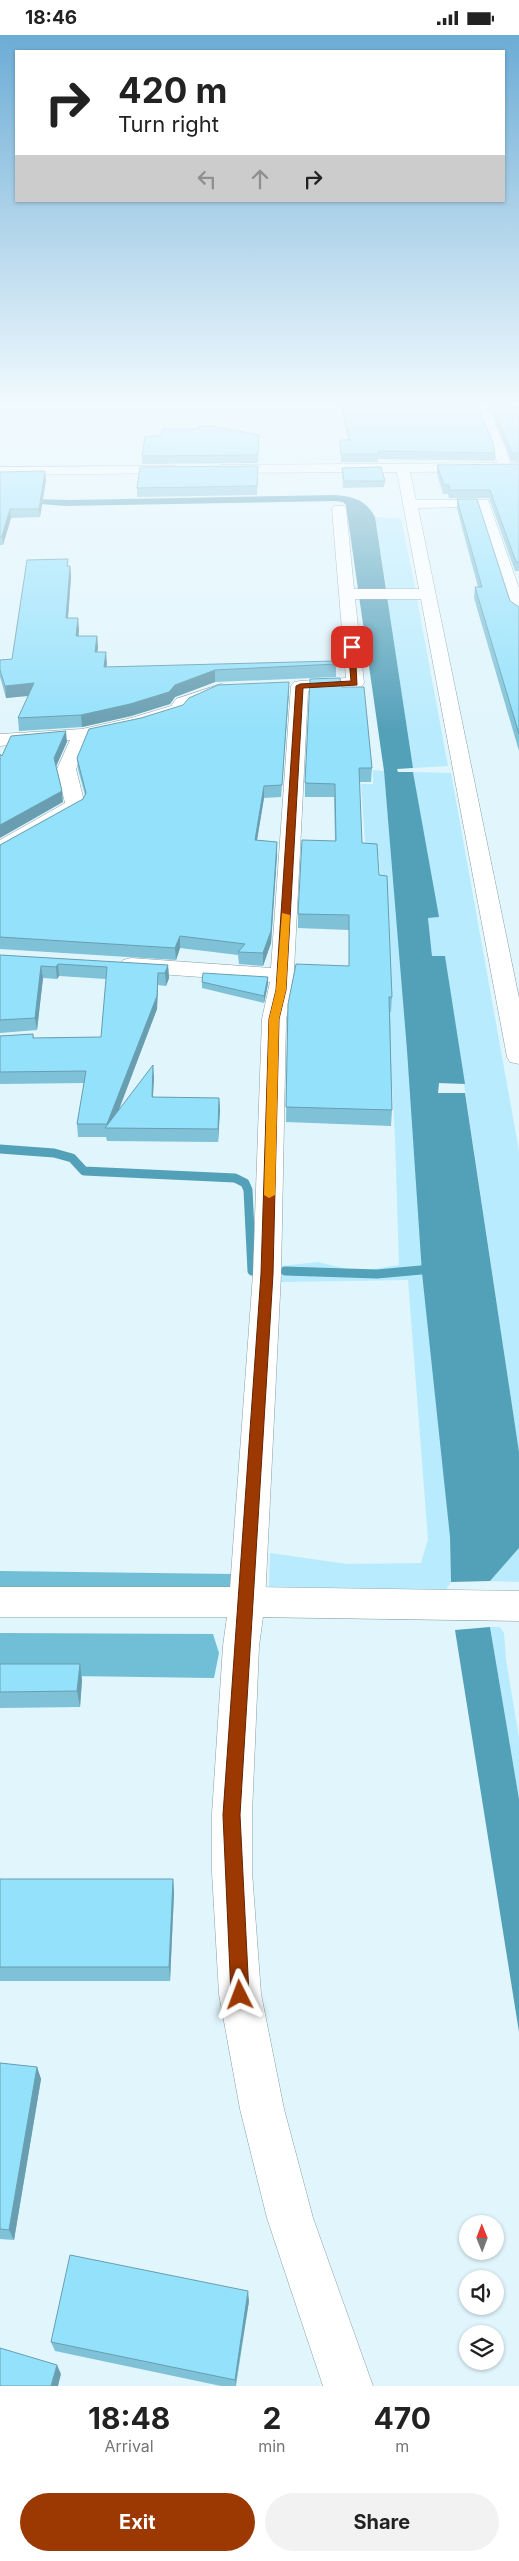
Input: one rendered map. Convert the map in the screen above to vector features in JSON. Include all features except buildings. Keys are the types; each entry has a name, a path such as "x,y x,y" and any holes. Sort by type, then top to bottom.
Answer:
{"street":[{"path":"339,512 348,594 354,683 291,687 282,975 274,1019 267,1274 247,1601 241,1645 232,1815 240,1995 262,2109 290,2218 348,2386"},
{"path":"412,512 519,1057"},
{"path":"486,512 519,612"},
{"path":"348,594 428,594"},
{"path":"0,740 82,734 135,723 177,711 182,703 215,689 234,689"},
{"path":"0,849 75,805 73,791 67,774 68,763 82,734"},
{"path":"107,963 282,975"},
{"path":"0,1602 247,1601 505,1605"}],"shaded area":[{"path":"347,512 371,512 375,517 413,768 397,769 398,772 413,772 439,917 428,918 432,956 445,956 465,1084 439,1083 438,1093 465,1093 519,1452 519,1548 490,1581 451,1582 450,1537 422,1273 407,1050 384,771"},
{"path":"375,517 401,519 416,592 387,592"},
{"path":"387,596 417,599 448,766 413,768"},
{"path":"373,770 384,771 450,1537 451,1582 444,1593 269,1593 270,1553 347,1564 421,1563 428,1539 408,1280 281,1282 282,1266 318,1262 347,1269 368,1270 399,1265 395,1136 379,857 366,856 361,784 373,784"},
{"path":"413,772 451,773 519,1151 519,1452 445,957 432,956 428,918 438,917"},
{"path":"519,1548 519,1582 490,1581"},
{"path":"0,1571 232,1574 231,1593 0,1593"},
{"path":"490,1627 500,1627 504,1633 506,1660 519,1738 519,1799"},
{"path":"490,1627 519,1799 519,2032 455,1630"},
{"path":"0,1633 213,1634 219,1653 214,1678 0,1675"}],"waterway":[{"path":"0,1149 54,1153 72,1158 84,1171 235,1178 245,1183 248,1190 252,1271"},
{"path":"285,1271 377,1274 432,1269"}],"slow traffic":[{"path":"269,1195 274,1019 281,990 286,915"}],"route":[{"path":"240,1995 232,1872 232,1815 241,1645 247,1601 267,1274 274,1019 281,990 300,686 354,683 352,647"}]}
